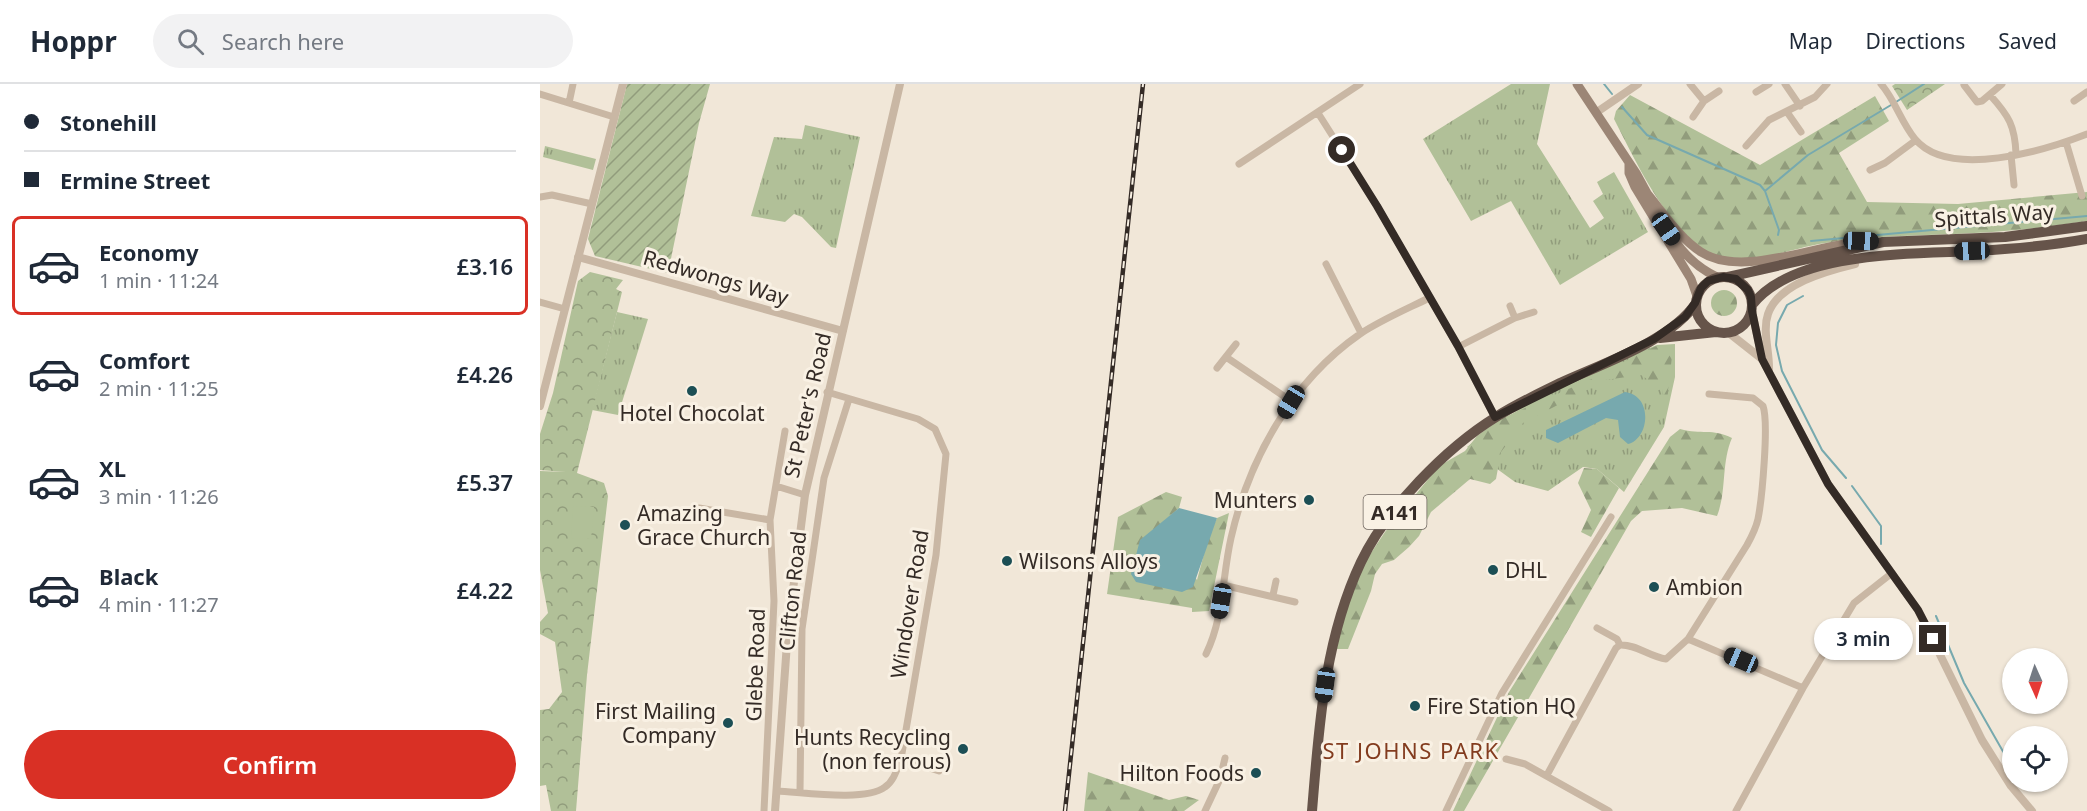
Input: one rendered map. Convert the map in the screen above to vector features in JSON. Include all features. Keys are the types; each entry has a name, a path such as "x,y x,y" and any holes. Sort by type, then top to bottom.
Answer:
{"highway":[{"name":"Spittals Way","path":"1723,277 1883,242 2006,237 2087,226"},
{"name":"Spittals Way","path":"1752,308 1775,285 1813,269 1844,260 1899,253 2014,248 2087,238"},
{"path":"1723,277 1742,284 1751,297 1752,308 1744,325 1729,333 1717,332 1701,322 1696,300 1708,281 1723,277"},
{"name":"A141","path":"1312,811 1318,735 1329,664 1342,611 1361,562 1396,510 1441,460 1495,417 1654,339 1685,317 1696,300"},
{"name":"A141","path":"1654,339 1686,333 1717,332"}],"main road":[{"path":"1577,84 1646,191 1666,229 1689,260 1699,269 1723,277"},
{"path":"1629,164 1629,173 1635,187 1691,279 1696,300"},
{"path":"1646,191 1700,252 1730,262 1753,262 1852,242 1883,242"}],"street":[{"path":"569,103 573,84"},
{"path":"540,406 544,373 565,309 623,84"},
{"name":"St Peter's Road","path":"775,811 788,629 805,495 900,84"},
{"path":"1239,164 1360,84"},
{"path":"1597,112 1638,84"},
{"path":"1690,84 1704,101"},
{"path":"1756,92 1769,84"},
{"path":"1785,84 1800,106"},
{"path":"1746,146 1769,120 1815,97 1827,84"},
{"path":"1881,84 1890,95 1916,140 1935,153 1951,159 1965,161 2045,150 2087,134"},
{"path":"1964,85 1977,102 1982,101 2002,84"},
{"path":"1693,117 1704,101 1719,91"},
{"path":"2074,101 2087,92"},
{"path":"540,94 614,117"},
{"path":"1990,95 2006,113 2015,132 2014,185"},
{"path":"1787,112 1801,132"},
{"path":"1318,113 1377,206 1458,346 1495,417"},
{"path":"1870,170 1886,166 1916,140"},
{"path":"2066,142 2082,191"},
{"path":"540,197 552,195 592,204"},
{"path":"1769,372 1768,314 1782,294 1811,279 1847,266 1899,253"},
{"name":"Redwongs Way","path":"578,257 843,331"},
{"path":"1326,264 1361,333"},
{"path":"1206,654 1216,634 1226,561 1239,507 1260,454 1291,402 1321,367 1361,333 1429,298"},
{"path":"540,302 565,309"},
{"path":"1510,306 1515,318"},
{"path":"1752,308 1762,359 1828,484 1918,610 1982,741 2011,786 2032,811"},
{"path":"1458,346 1515,318 1534,312"},
{"path":"1729,333 1762,359"},
{"path":"1217,368 1236,344"},
{"path":"1226,357 1291,402"},
{"name":"Windover Road","path":"777,791 875,792 886,787 895,775 901,759 936,555 946,454 941,436 929,423 827,392"},
{"path":"1547,775 1609,660 1620,645 1627,644 1655,657 1666,659 1688,639 1747,545 1759,517 1766,423 1764,406 1753,398 1708,394"},
{"name":"Clifton Road","path":"800,792 802,629 824,478 849,399"},
{"name":"Glebe Road","path":"764,811 774,601 770,520 785,431"},
{"path":"776,486 805,495"},
{"path":"699,508 770,520"},
{"path":"1446,811 1502,693 1611,517"},
{"path":"1736,811 1803,687 1854,603 1892,573"},
{"path":"1273,595 1276,581"},
{"path":"1223,585 1295,602"},
{"path":"1597,628 1617,639 1620,645"},
{"path":"1688,639 1803,687"},
{"path":"1204,811 1220,779 1225,758"},
{"path":"901,759 939,771"},
{"path":"1506,759 1526,764 1609,811"}],"green space":[{"path":"627,84 710,84 699,123 668,273 595,256 588,239"},
{"path":"1511,84 1550,84 1537,144 1590,228 1604,218 1593,201 1603,194 1597,182 1614,172 1648,232 1560,285 1511,201 1471,221 1423,139"},
{"path":"1895,84 1945,84 1907,110 1892,86"},
{"path":"1630,95 1760,165 1875,96 1889,121 1839,153 1867,202 1958,204 2087,192 2087,221 2002,231 1857,239 1745,259 1716,256 1689,238 1663,207 1641,172 1614,119 1616,111"},
{"path":"805,125 860,137 836,248 831,247 802,217 794,214 785,222 751,216 774,137 802,139"},
{"path":"545,146 596,159 593,170 543,157"},
{"path":"590,272 623,280 616,289 622,292 577,473 604,483 608,496 587,675 576,811 551,811 546,785 540,786 540,710 549,709 562,692 555,642 540,634 540,622 548,613 540,570 540,471 566,472 540,470 540,434 553,393 578,281"},
{"path":"1724,290 1733,294 1737,303 1733,312 1724,316 1715,312 1711,303 1715,294"},
{"path":"617,312 648,319 618,415 592,410"},
{"path":"1675,344 1675,377 1664,427 1624,492 1597,469 1583,467 1548,491 1515,482 1467,447 1512,414 1558,388 1657,345"},
{"path":"1656,346 1673,348 1666,407 1662,389 1641,375 1605,380 1601,373"},
{"path":"1596,377 1600,383 1523,423 1501,452 1496,479 1490,484 1470,479 1431,512 1419,536 1394,560 1382,564 1375,574 1371,591 1348,649 1332,649 1363,565 1385,532 1439,466 1465,451 1477,436 1500,419"},
{"path":"1680,429 1719,433 1732,438 1726,457 1722,497 1717,516 1682,508 1642,511 1631,521 1464,811 1453,811 1509,692 1670,437"},
{"path":"1584,468 1597,469 1619,488 1591,537 1581,532 1591,510 1578,483"},
{"path":"1166,492 1182,497 1179,508 1160,525 1197,580 1209,535 1217,518 1229,513 1209,611 1192,612 1192,608 1107,594 1118,517"},
{"path":"573,506 594,507 591,539 571,538"},
{"path":"1088,772 1169,800 1186,796 1199,800 1184,811 1084,811"}],"water":[{"path":"1625,392 1641,401 1644,409 1644,426 1635,440 1628,444 1620,437 1618,420 1606,418 1558,443 1546,438 1546,430"},
{"path":"1179,508 1217,518 1193,587 1182,592 1136,582 1131,574 1140,540"}],"waterway":[{"path":"1604,84 1612,94"},
{"path":"1896,102 1924,84"},
{"path":"1622,107 1647,135 1760,185 1765,191 1808,155 1891,105"},
{"path":"1765,191 1779,230 1778,235"},
{"path":"1811,241 2087,216"},
{"path":"1803,296 1787,305 1778,323 1776,345 1782,371 1822,450 1846,478"},
{"path":"1852,486 1881,526 1881,544"},
{"path":"1936,616 1964,683 2002,750"}],"railway":[{"path":"1065,811 1143,84"}],"place":[{"name":"Hotel Chocolat","path":"692,391"},
{"name":"Munters","path":"1309,500"},
{"name":"Amazing Grace Church","path":"625,525"},
{"name":"Wilsons Alloys","path":"1007,561"},
{"name":"DHL","path":"1493,570"},
{"name":"Ambion","path":"1654,587"},
{"name":"Fire Station HQ","path":"1415,706"},
{"name":"First Mailing Company","path":"728,723"},
{"name":"Hunts Recycling (non ferrous)","path":"963,749"},
{"name":"Hilton Foods","path":"1256,773"}],"district":[{"name":"ST JOHNS PARK","path":"1411,750"}],"route":[{"path":"1342,150 1458,346 1495,417 1539,393 1654,339 1690,312 1701,288 1708,281 1723,277 1736,279 1748,290 1751,297 1762,359 1828,484 1918,610 1933,639"}]}
